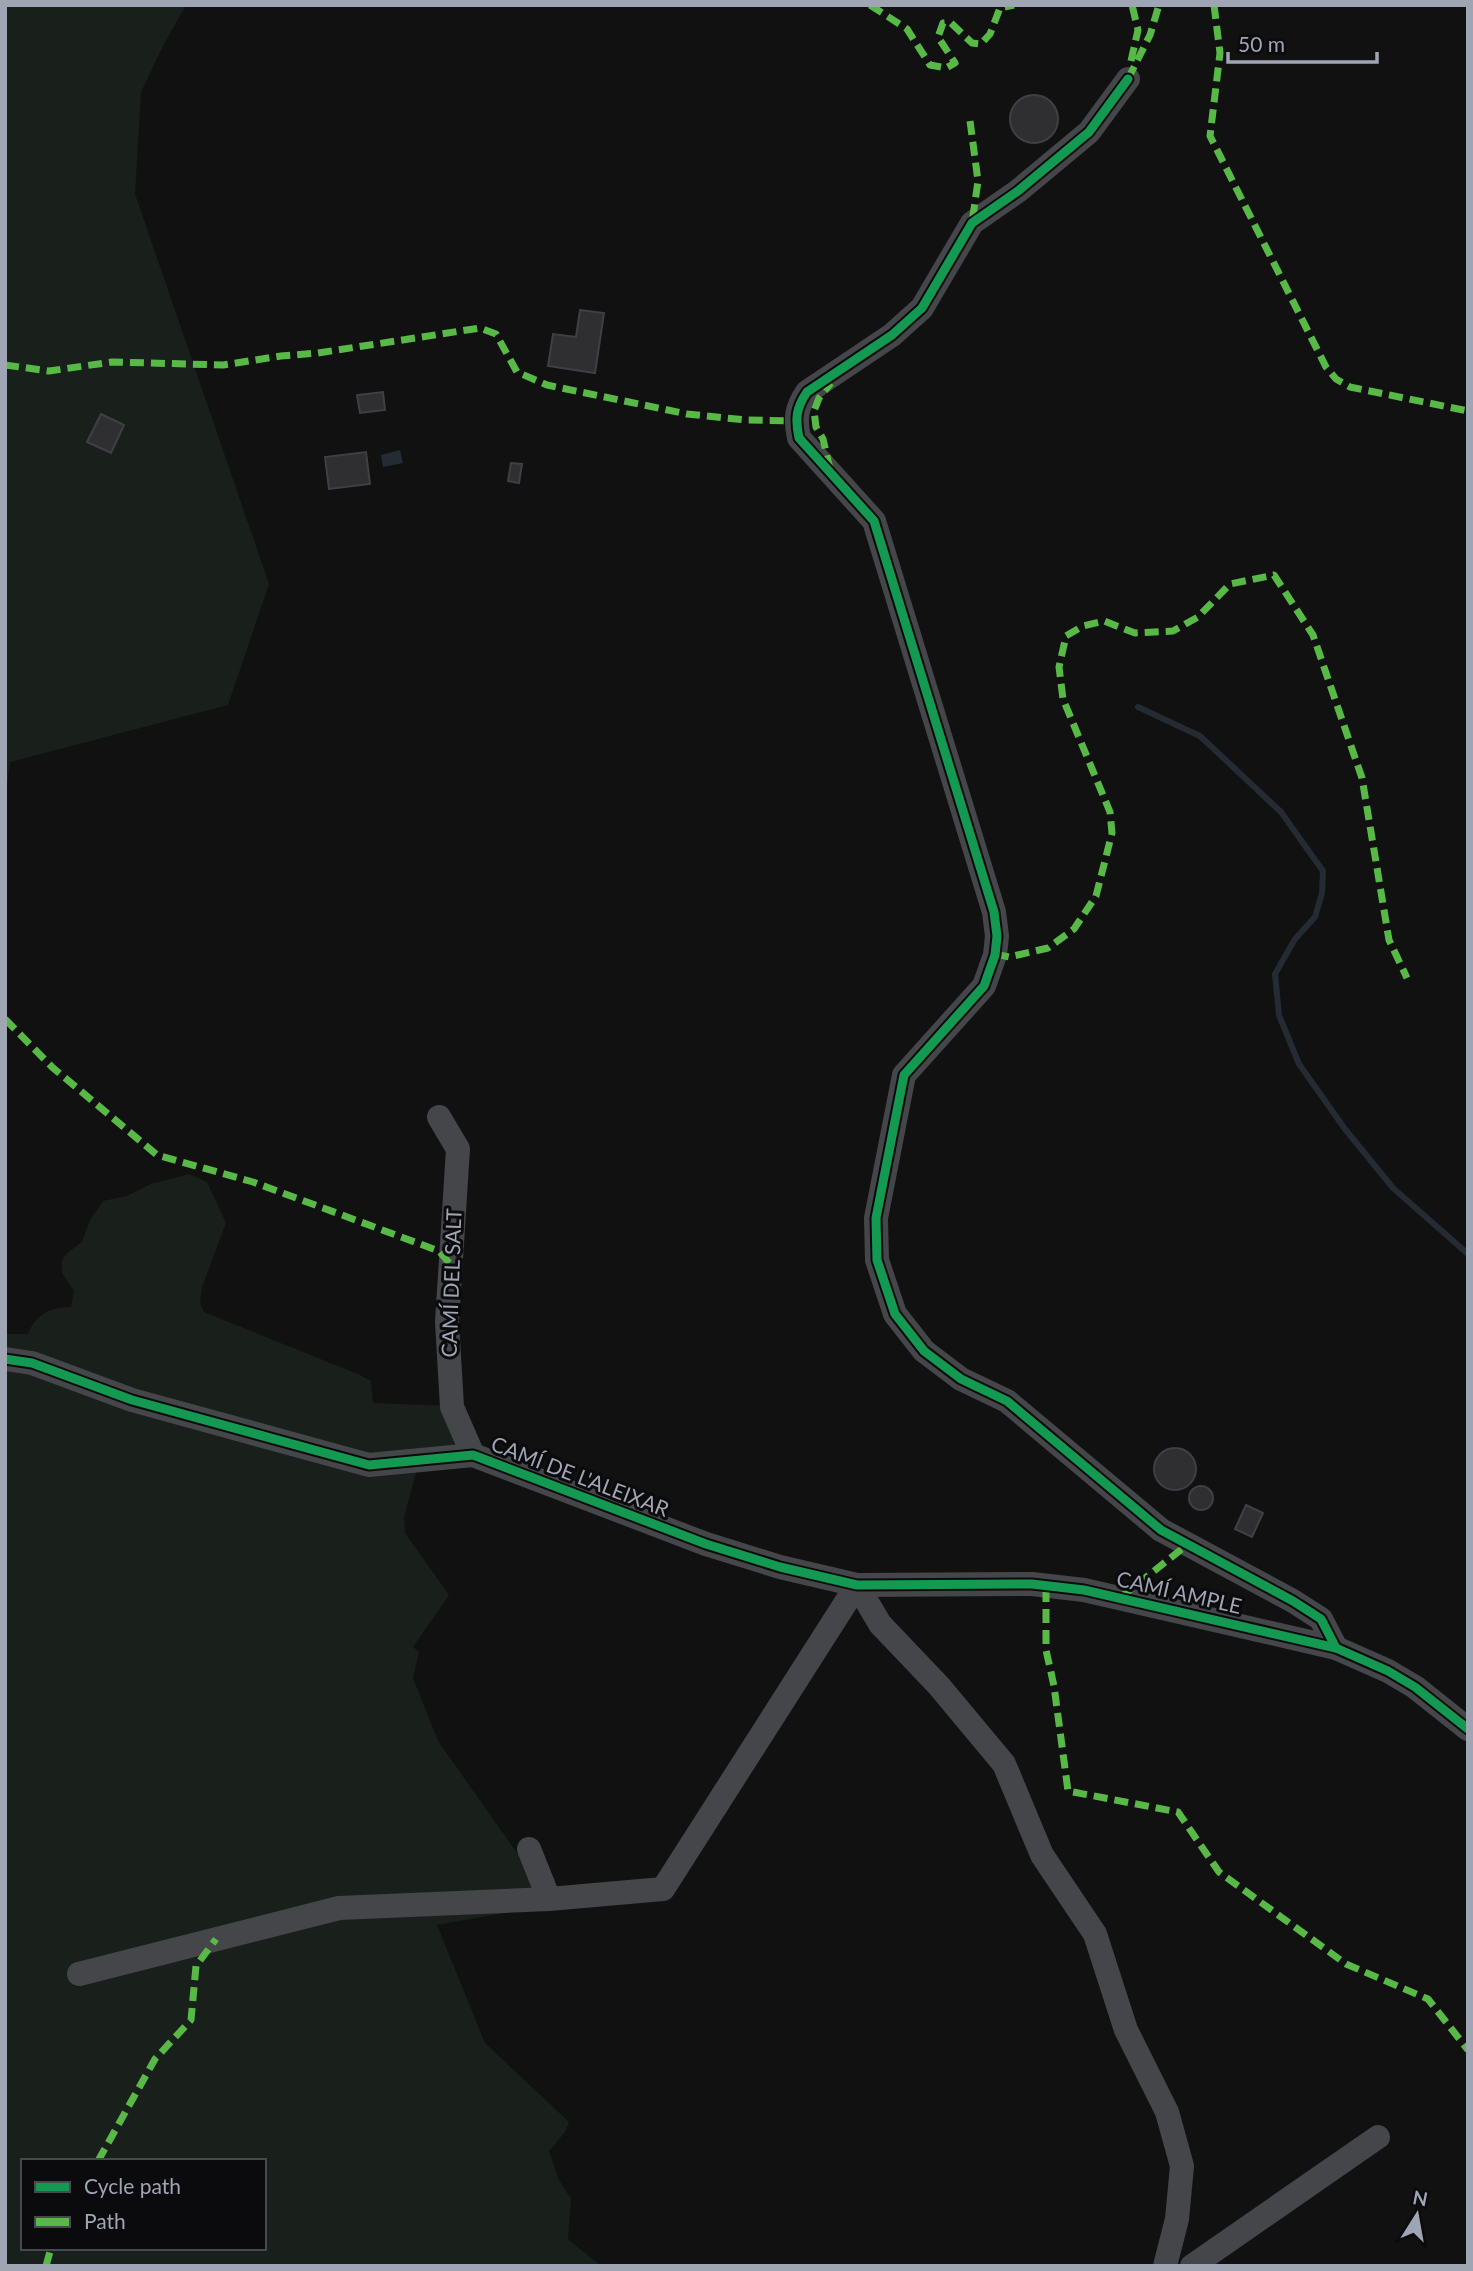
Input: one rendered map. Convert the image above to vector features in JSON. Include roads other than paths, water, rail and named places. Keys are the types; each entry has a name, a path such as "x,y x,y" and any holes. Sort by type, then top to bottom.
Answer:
{"street":[{"path":"1128,79 1089,132 1018,191 972,223 922,308 892,335 807,392 799,404 795,421 799,438 874,521 994,912 997,936 995,955 984,986 904,1076 876,1218 877,1260 895,1314 924,1351 961,1379 1007,1401 1161,1530 1293,1601 1321,1619 1336,1648"},
{"name":"CAMÍ DEL SALT","path":"449,1118 458,1149 447,1322 452,1406 472,1455"},
{"name":"CAMÍ DE L'ALEIXAR","path":"5,1359 32,1363 132,1400 369,1465 472,1455 706,1544 780,1567 857,1584"},
{"path":"79,1974 339,1908 549,1899 663,1889 857,1584 880,1624 939,1686 1004,1764 1041,1855 1095,1934 1126,2031 1167,2112 1182,2166 1177,2219 1165,2266"},
{"name":"CAMÍ AMPLE","path":"857,1584 1032,1584 1084,1590 1336,1648 1388,1671 1416,1687 1468,1729"},
{"path":"528,1849 549,1899"},
{"path":"1192,2266 1378,2137"}],"waterway":[{"path":"1138,707 1200,736 1281,812 1323,871 1322,893 1315,917 1295,939 1275,974 1279,1015 1299,1064 1345,1129 1393,1188 1468,1254"}]}
